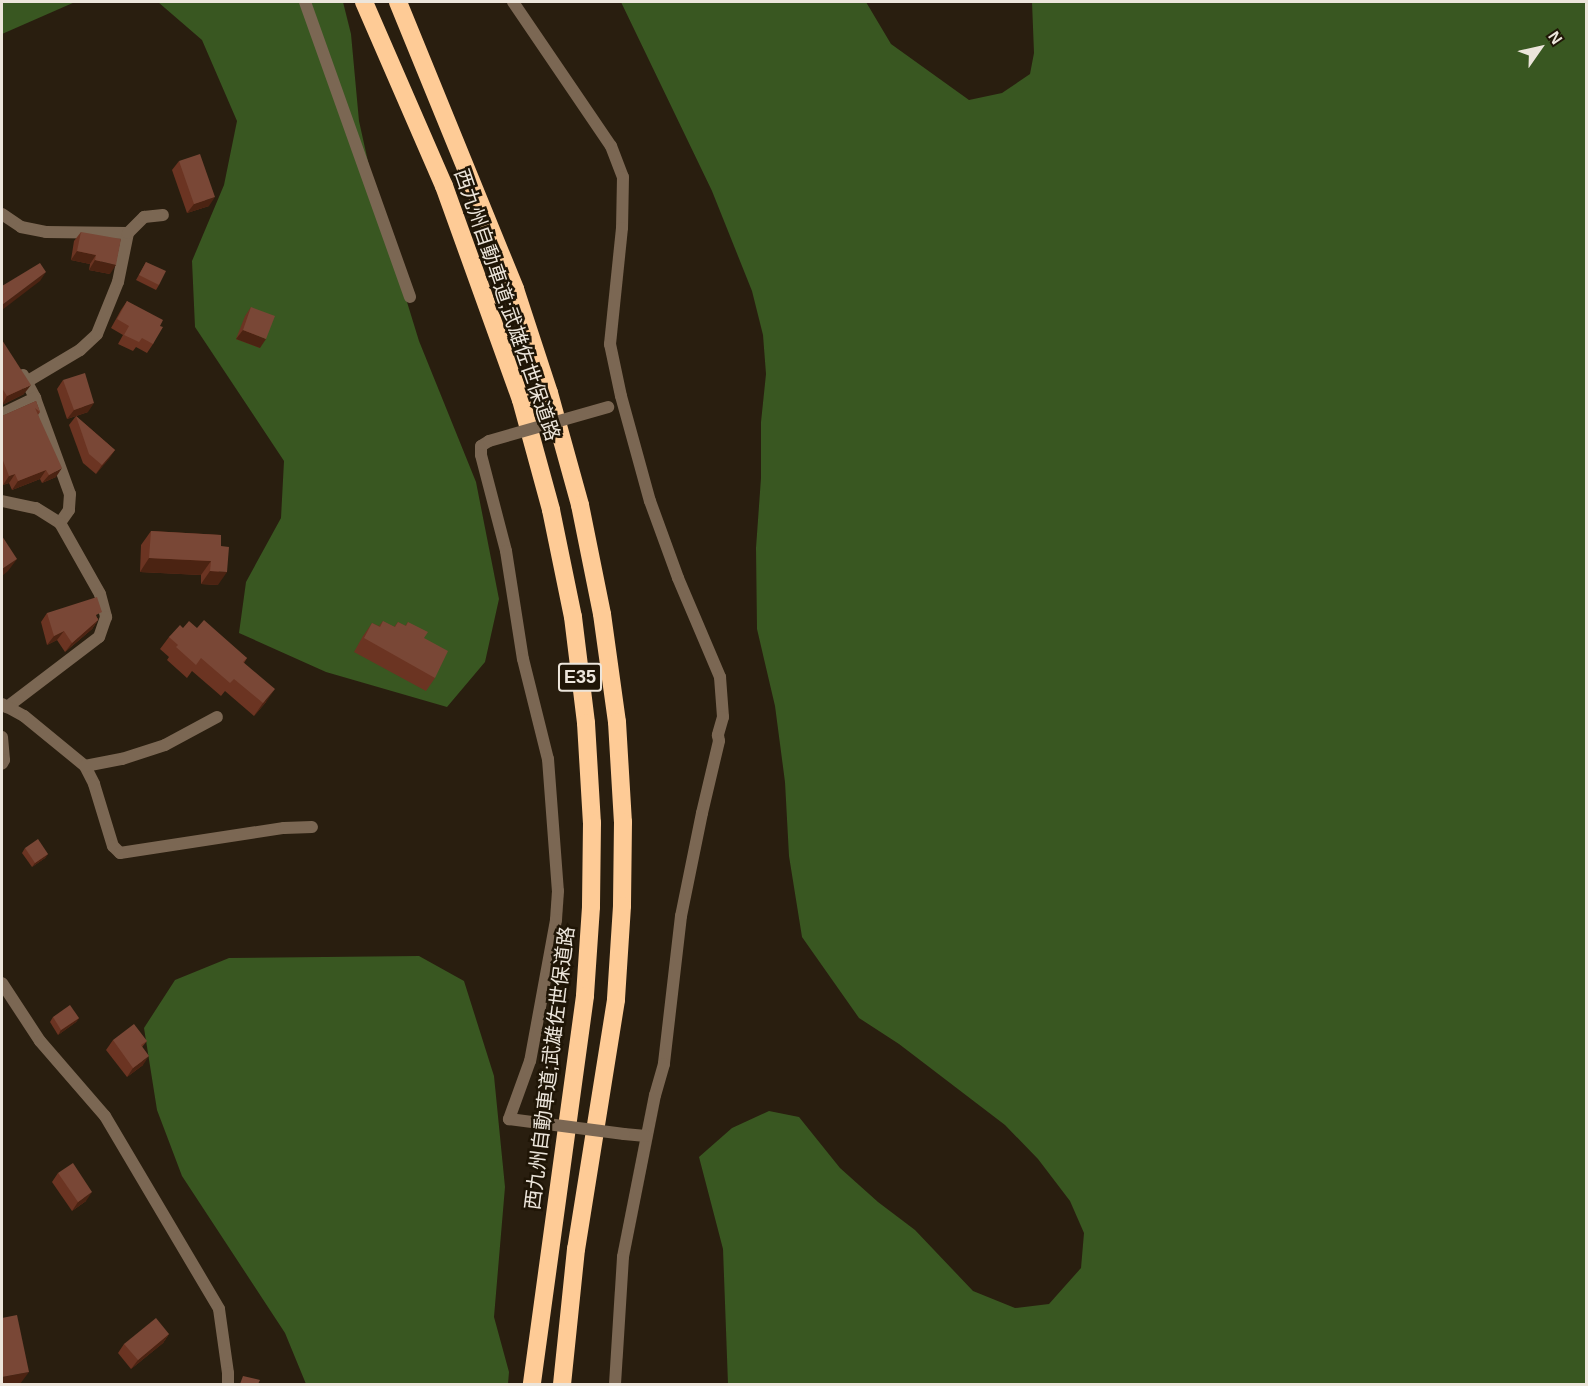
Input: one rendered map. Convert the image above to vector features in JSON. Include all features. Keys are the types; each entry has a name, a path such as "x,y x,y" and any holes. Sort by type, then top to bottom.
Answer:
{"highway":[{"path":"355,2 392,67"},
{"name":"西九州自動車道;武雄佐世保道路","path":"364,2 444,186 521,400 551,510 570,606 586,723 592,833 591,907 585,996 532,1384"},
{"name":"西九州自動車道;武雄佐世保道路","path":"398,2 515,289 549,393 580,505 602,614 617,722 623,822 622,906 616,1000 576,1249 562,1384"},
{"path":"403,2 420,53"}],"street":[{"path":"305,2 410,297"},
{"path":"513,2 611,146 623,177 622,228 610,324 610,344 623,402 654,512 678,578 720,677 723,717 681,916 664,1064 654,1095 623,1257 615,1384"},
{"path":"2,214 21,227 46,232 128,233"},
{"path":"28,381 80,350 97,334 118,282 128,233 144,217 163,215"},
{"path":"13,363 28,381 70,494 69,510 60,524"},
{"path":"2,414 35,398"},
{"path":"623,402 489,441 481,446 481,455 506,551 523,659 548,759 558,891 556,920 530,1061 509,1119 646,1136"},
{"path":"2,501 36,508 60,524 100,594 106,617 99,637 4,705 24,716 86,766 94,784 113,846 120,853 284,828 312,827"},
{"path":"86,766 122,759 165,745 218,717"},
{"path":"2,737 4,760 2,764"},
{"path":"2,983 40,1041 105,1116 213,1299 219,1310 228,1384"}],"green space":[{"path":"2,2 75,2 2,34"},
{"path":"158,2 343,2 351,34 359,121 379,211 419,341 476,482 499,599 485,662 447,707 326,672 239,633 246,582 281,518 284,461 195,327 192,261 224,185 237,121 202,40"},
{"path":"621,2 866,2 891,44 969,100 1002,93 1030,74 1034,53 1032,2 1586,2 1586,1384 728,1384 723,1249 699,1157 732,1128 769,1111 799,1117 840,1168 878,1202 915,1230 973,1291 1015,1308 1049,1304 1081,1268 1084,1233 1070,1201 1038,1159 1005,1125 899,1044 859,1018 802,937 789,856 785,782 775,706 757,629 756,548 761,478 761,422 766,374 763,335 752,291 712,191"},
{"path":"419,956 464,981 494,1076 505,1187 494,1317 509,1372 508,1384 306,1384 285,1333 182,1176 157,1110 144,1028 175,980 229,958"}],"building":[{"path":"200,154 215,197 194,204 179,161"},
{"path":"81,232 121,239 116,265 95,260 96,255 77,251"},
{"path":"146,262 166,271 159,285 139,275"},
{"path":"40,263 46,272 2,305 2,286"},
{"path":"127,301 163,320 160,326 163,327 153,344 142,338 139,342 124,335 129,326 117,319"},
{"path":"251,307 275,316 266,339 243,330"},
{"path":"2,340 31,385 7,396 2,388"},
{"path":"85,373 94,403 74,410 63,380"},
{"path":"36,401 40,412 35,408 62,468 49,475 46,470 18,481 15,474 9,476 2,458 2,416"},
{"path":"76,416 115,450 102,465 89,454"},
{"path":"151,531 221,535 221,546 229,547 227,572 210,571 211,561 149,558"},
{"path":"2,536 17,559 2,569"},
{"path":"97,597 102,612 96,615 98,620 72,643 64,631 54,636 47,613"},
{"path":"204,620 247,658 243,662 275,689 263,703 234,679 230,683 201,658 196,665 176,647 178,645 169,637 180,625 183,628 189,621 197,628"},
{"path":"383,621 395,627 398,622 406,626 408,622 428,632 424,638 448,651 435,678 364,638 372,623 380,627"},
{"path":"38,839 48,854 35,863 25,848"},
{"path":"70,1005 79,1018 61,1030 53,1017"},
{"path":"134,1024 147,1041 141,1045 149,1056 133,1068 113,1040"},
{"path":"73,1163 92,1192 78,1202 58,1173"},
{"path":"17,1315 29,1372 2,1377 2,1318"},
{"path":"156,1318 169,1334 138,1360 124,1344"},
{"path":"243,1376 260,1380 258,1384 240,1384"}]}
